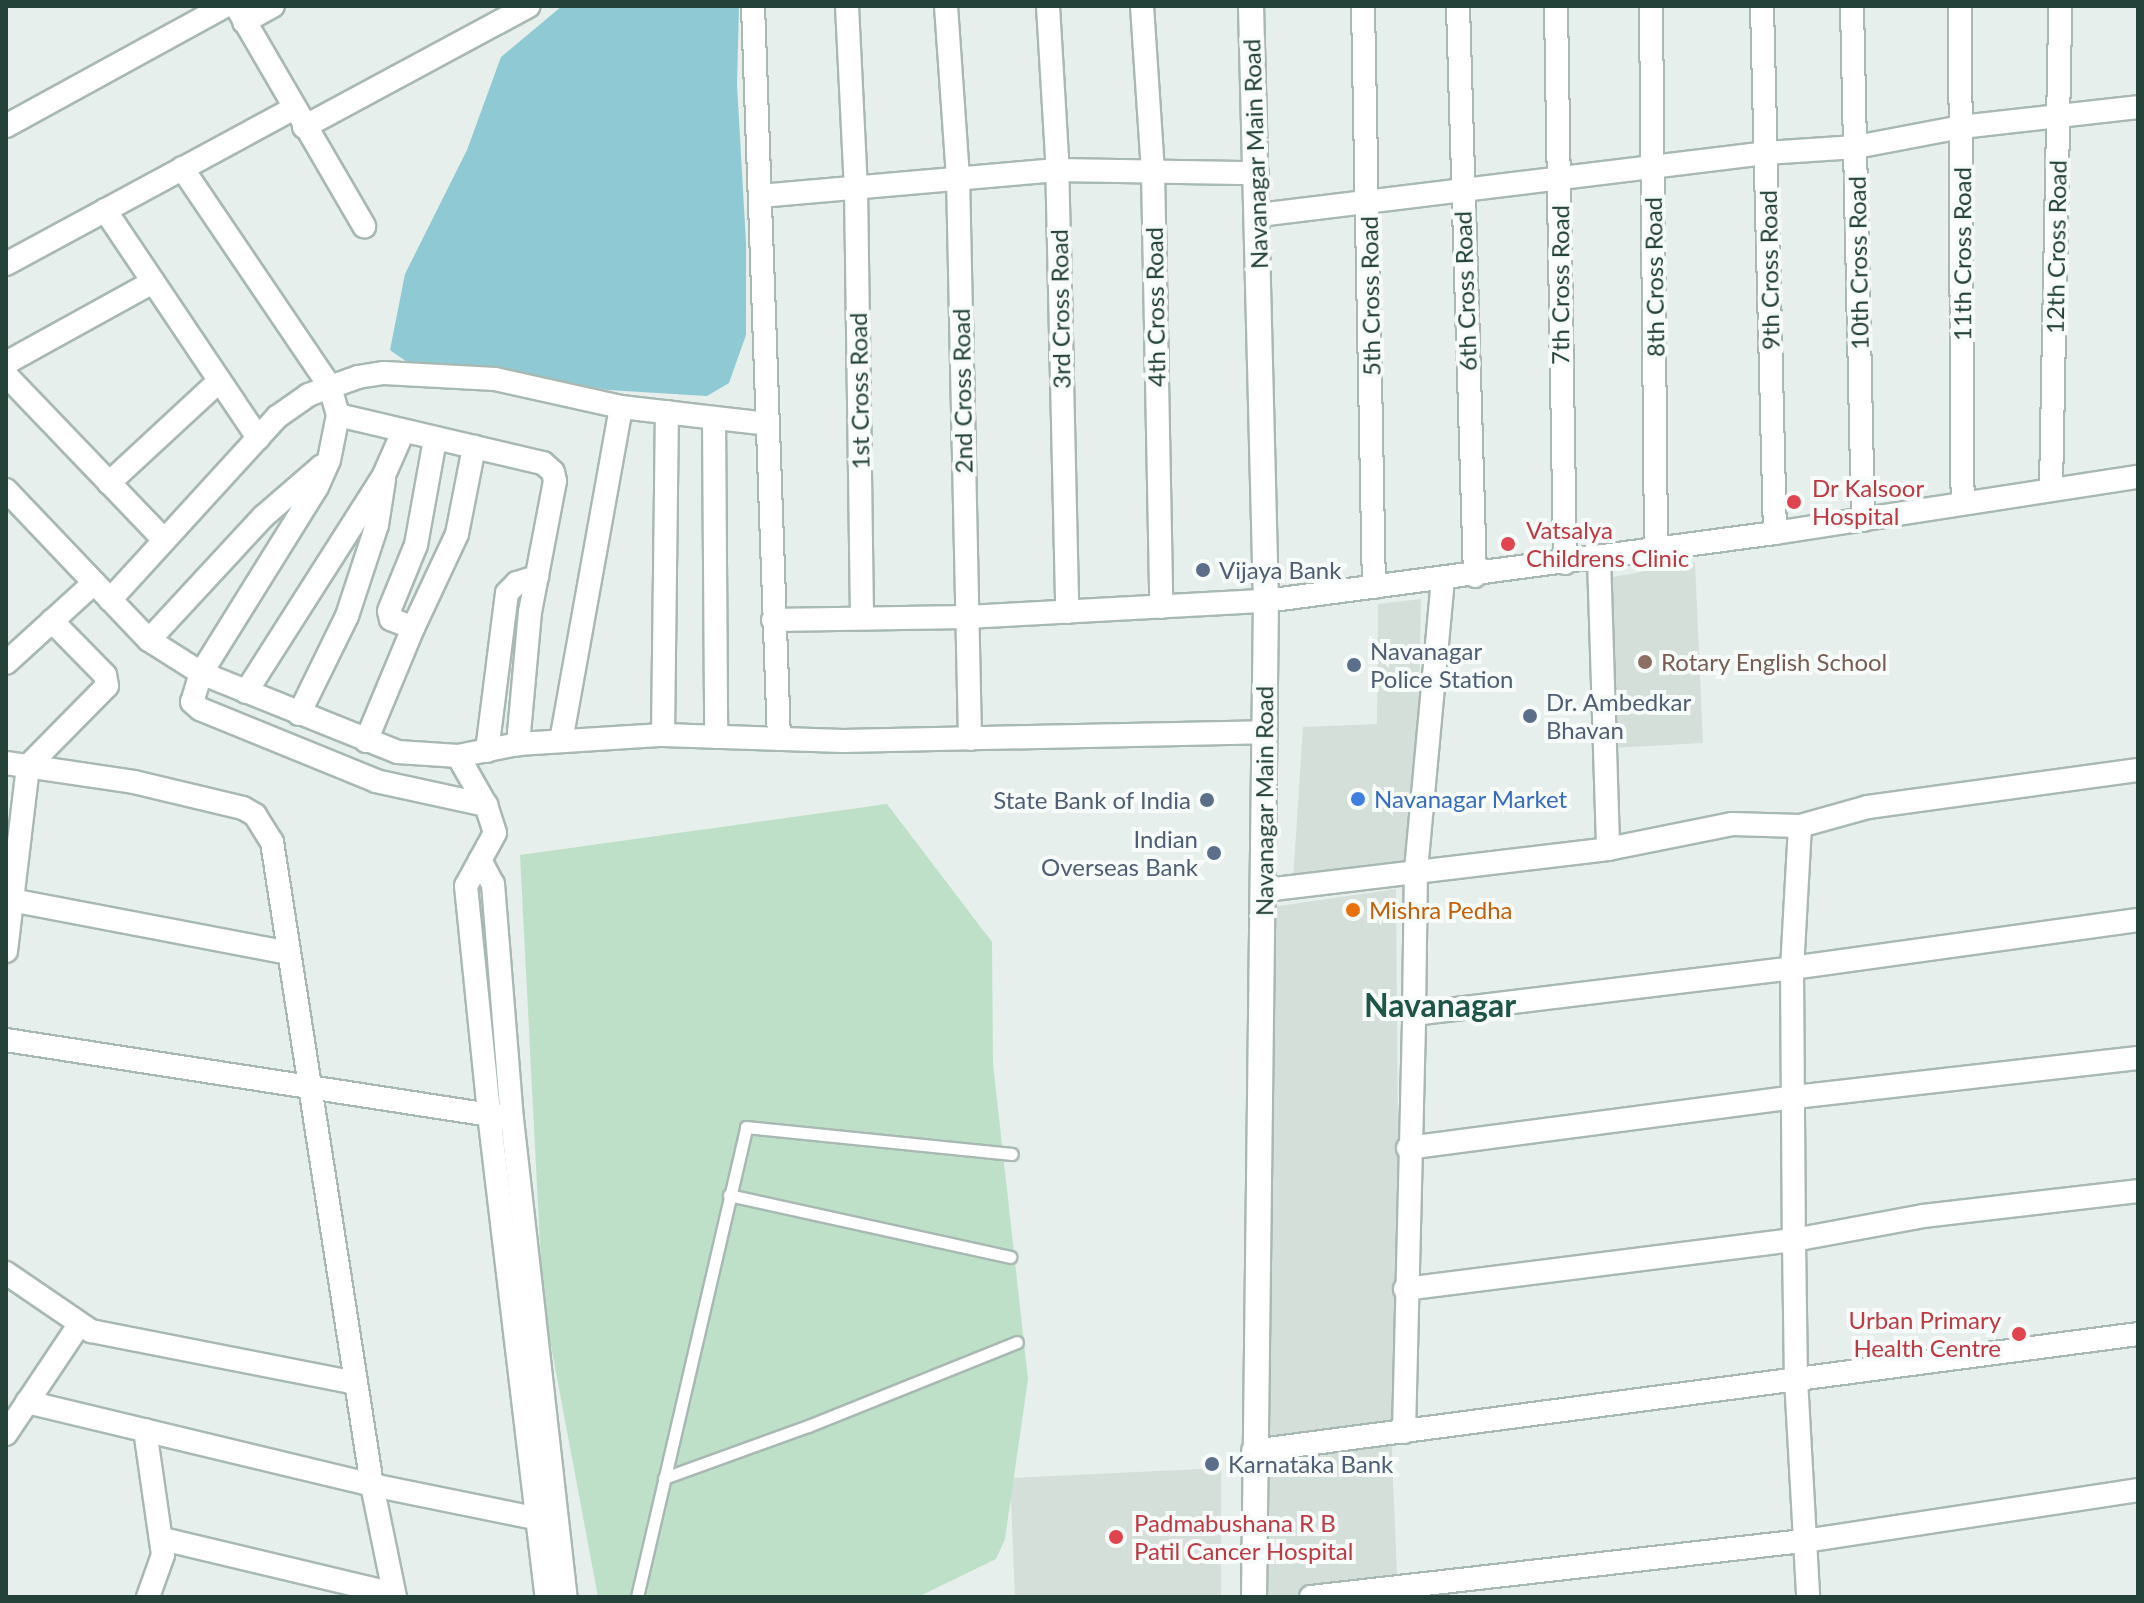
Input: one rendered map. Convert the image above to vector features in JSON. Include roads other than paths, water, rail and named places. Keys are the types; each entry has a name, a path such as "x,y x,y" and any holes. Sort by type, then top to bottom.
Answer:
{"main road":[{"name":"Navanagar Main Road","path":"1251,6 1259,215 1266,601 1263,732 1265,890 1253,1451 1254,1597"}],"street":[{"path":"6,126 225,6"},
{"path":"273,6 240,14 298,118 364,226"},
{"path":"6,264 182,168 298,118 529,6"},
{"path":"753,6 779,739"},
{"name":"1st Cross Road","path":"847,6 855,176 862,618"},
{"name":"2nd Cross Road","path":"946,6 957,164 970,739"},
{"name":"3rd Cross Road","path":"1048,6 1056,155 1067,612"},
{"name":"4th Cross Road","path":"1142,6 1153,171 1161,607"},
{"name":"5th Cross Road","path":"1363,6 1374,587"},
{"name":"6th Cross Road","path":"1458,6 1475,576"},
{"name":"7th Cross Road","path":"1556,6 1565,563"},
{"name":"8th Cross Road","path":"1651,6 1656,549"},
{"name":"9th Cross Road","path":"1762,6 1775,533"},
{"name":"10th Cross Road","path":"1852,6 1863,520"},
{"name":"11th Cross Road","path":"1960,6 1963,502"},
{"name":"12th Cross Road","path":"2051,488 2060,6"},
{"path":"1259,215 1462,193 1766,153 1856,147 1961,127 2138,107"},
{"path":"759,185 1056,155 1153,171 1257,173"},
{"path":"182,168 330,387 338,415 329,460 317,487 201,673 191,698 200,709 376,781 486,805"},
{"path":"105,210 258,438"},
{"path":"6,363 153,282"},
{"path":"110,600 293,404 330,387 384,373 449,375 495,379 621,407 767,424"},
{"path":"6,375 164,540"},
{"path":"109,483 219,381"},
{"path":"561,741 621,407"},
{"path":"663,735 667,412"},
{"path":"338,415 543,463 553,472 555,481 537,577 518,744"},
{"path":"714,418 716,737"},
{"path":"246,692 384,475 403,432"},
{"path":"413,628 391,619 389,611 416,545 435,439"},
{"path":"366,741 413,628 457,534 474,447"},
{"path":"149,640 264,516 329,460"},
{"path":"299,714 347,616 377,525 384,475"},
{"path":"773,620 967,617 1266,601 1475,576 2138,477"},
{"path":"6,490 149,640 201,673 398,752 458,756 518,744 663,735 779,739 970,739 1263,732"},
{"path":"1599,558 1608,849"},
{"path":"487,751 507,593 512,586 537,577"},
{"path":"1404,1432 1416,870 1443,579"},
{"path":"6,663 94,583"},
{"path":"6,951 17,765 107,686 105,675 52,621"},
{"path":"458,756 486,805 495,833 466,886 489,1114 548,1521 566,1597"},
{"path":"17,765 134,782 243,808 255,815 272,842 372,1485 394,1596 163,1539"},
{"path":"1265,890 1608,849 1732,824 1800,826 1868,807 2138,770"},
{"path":"1800,826 1792,968 1794,1240 1796,1379 1808,1597"},
{"path":"480,860 493,884 548,1521 547,1597"},
{"path":"10,900 288,953"},
{"path":"1414,1014 1792,968 2138,920"},
{"path":"6,1040 512,1119"},
{"path":"1408,1148 1795,1097 2138,1058"},
{"path":"1405,1289 1794,1240 1923,1216 2138,1191"},
{"path":"6,1273 79,1325 107,1335 356,1383"},
{"path":"6,1434 79,1325"},
{"path":"1253,1451 2138,1334"},
{"path":"27,1402 372,1485 548,1521"},
{"path":"145,1430 163,1539 160,1570 148,1597"},
{"path":"1311,1597 1805,1541 2138,1490"}],"lane":[{"path":"637,1597 743,1134 749,1125 1012,1154"},
{"path":"729,1195 1010,1257"},
{"path":"664,1478 808,1426 1017,1342"}],"water":[{"path":"562,6 739,6 737,85 746,243 746,335 729,383 707,396 608,390 503,370 414,367 390,350 405,274 467,150 501,57"}],"place":[{"name":"Dr Kalsoor Hospital","path":"1794,502"},
{"name":"Vatsalya Childrens Clinic","path":"1508,544"},
{"name":"Vijaya Bank","path":"1203,570"},
{"name":"Rotary English School","path":"1645,662"},
{"name":"Navanagar Police Station","path":"1354,665"},
{"name":"Dr. Ambedkar Bhavan","path":"1530,716"},
{"name":"Navanagar Market","path":"1358,799"},
{"name":"State Bank of India","path":"1207,800"},
{"name":"Indian Overseas Bank","path":"1214,853"},
{"name":"Mishra Pedha","path":"1353,910"},
{"name":"Urban Primary Health Centre","path":"2019,1334"},
{"name":"Karnataka Bank","path":"1212,1464"},
{"name":"Padmabushana R B Patil Cancer Hospital","path":"1116,1537"}],"district":[{"name":"Navanagar","path":"1440,1005"}]}
